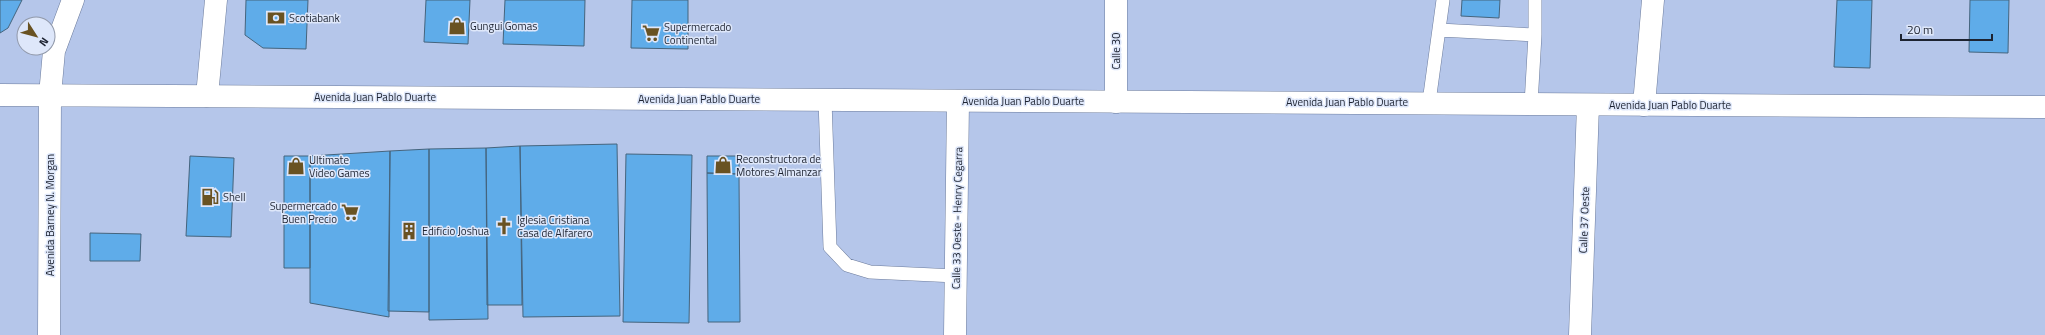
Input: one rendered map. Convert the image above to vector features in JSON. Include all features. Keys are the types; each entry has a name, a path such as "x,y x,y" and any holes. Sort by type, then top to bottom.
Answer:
{"main road":[{"name":"Avenida Barney N. Morgan","path":"49,335 50,95 54,51 73,0"},
{"path":"207,96 216,0"},
{"name":"Calle 30","path":"1116,0 1116,102"},
{"path":"1644,105 1653,0"},
{"name":"Avenida Juan Pablo Duarte","path":"0,95 1116,102 1429,102 1588,105 2045,107"},
{"name":"Calle 33 Oeste - Henry Cegarra","path":"955,335 958,100"},
{"name":"Calle 37 Oeste","path":"1580,335 1588,105"}],"lane":[{"path":"1429,102 1443,0"},
{"path":"1532,104 1535,35 1534,0"},
{"path":"1439,30 1535,35"},
{"path":"825,100 830,247 847,265 870,272 956,276"}],"building":[{"path":"0,0 22,0 8,28 0,33"},
{"name":"Scotiabank","path":"246,0 308,0 306,49 263,48 245,35"},
{"path":"426,0 470,0 468,44 424,42"},
{"path":"505,0 585,0 584,46 503,44"},
{"path":"632,0 688,0 688,49 631,48"},
{"path":"1462,0 1500,0 1499,18 1461,16"},
{"path":"1837,0 1872,0 1870,68 1834,67"},
{"path":"1970,0 2009,0 2008,53 1969,52"},
{"path":"617,144 620,316 523,317 520,146"},
{"name":"Iglesia Cristiana Casa de Alfarero","path":"520,146 522,305 487,305 486,148"},
{"path":"486,148 488,319 429,320 429,149"},
{"name":"Edificio Joshua","path":"429,149 429,312 388,311 390,151"},
{"name":"Supermercado Buen Precio","path":"390,151 389,317 310,303 310,156"},
{"path":"626,154 692,155 689,323 623,322"},
{"name":"Shell","path":"190,156 234,158 231,237 186,236"},
{"path":"284,156 310,156 310,268 284,268"},
{"name":"Reconstructora de Motores Almanzar","path":"707,156 739,156 739,174 707,173"},
{"path":"707,173 739,174 740,322 708,322"},
{"path":"90,233 141,234 140,261 90,261"}],"place":[{"name":"Scotiabank","path":"276,18"},
{"name":"Gungui Gomas","path":"457,26"},
{"name":"Supermercado Continental","path":"651,33"},
{"name":"Reconstructora de Motores Almanzar","path":"723,165"},
{"name":"Ultimate Video Games","path":"296,166"},
{"name":"Shell","path":"210,197"},
{"name":"Supermercado Buen Precio","path":"350,212"},
{"name":"Iglesia Cristiana Casa de Alfarero","path":"504,226"},
{"name":"Edificio Joshua","path":"409,231"}]}
